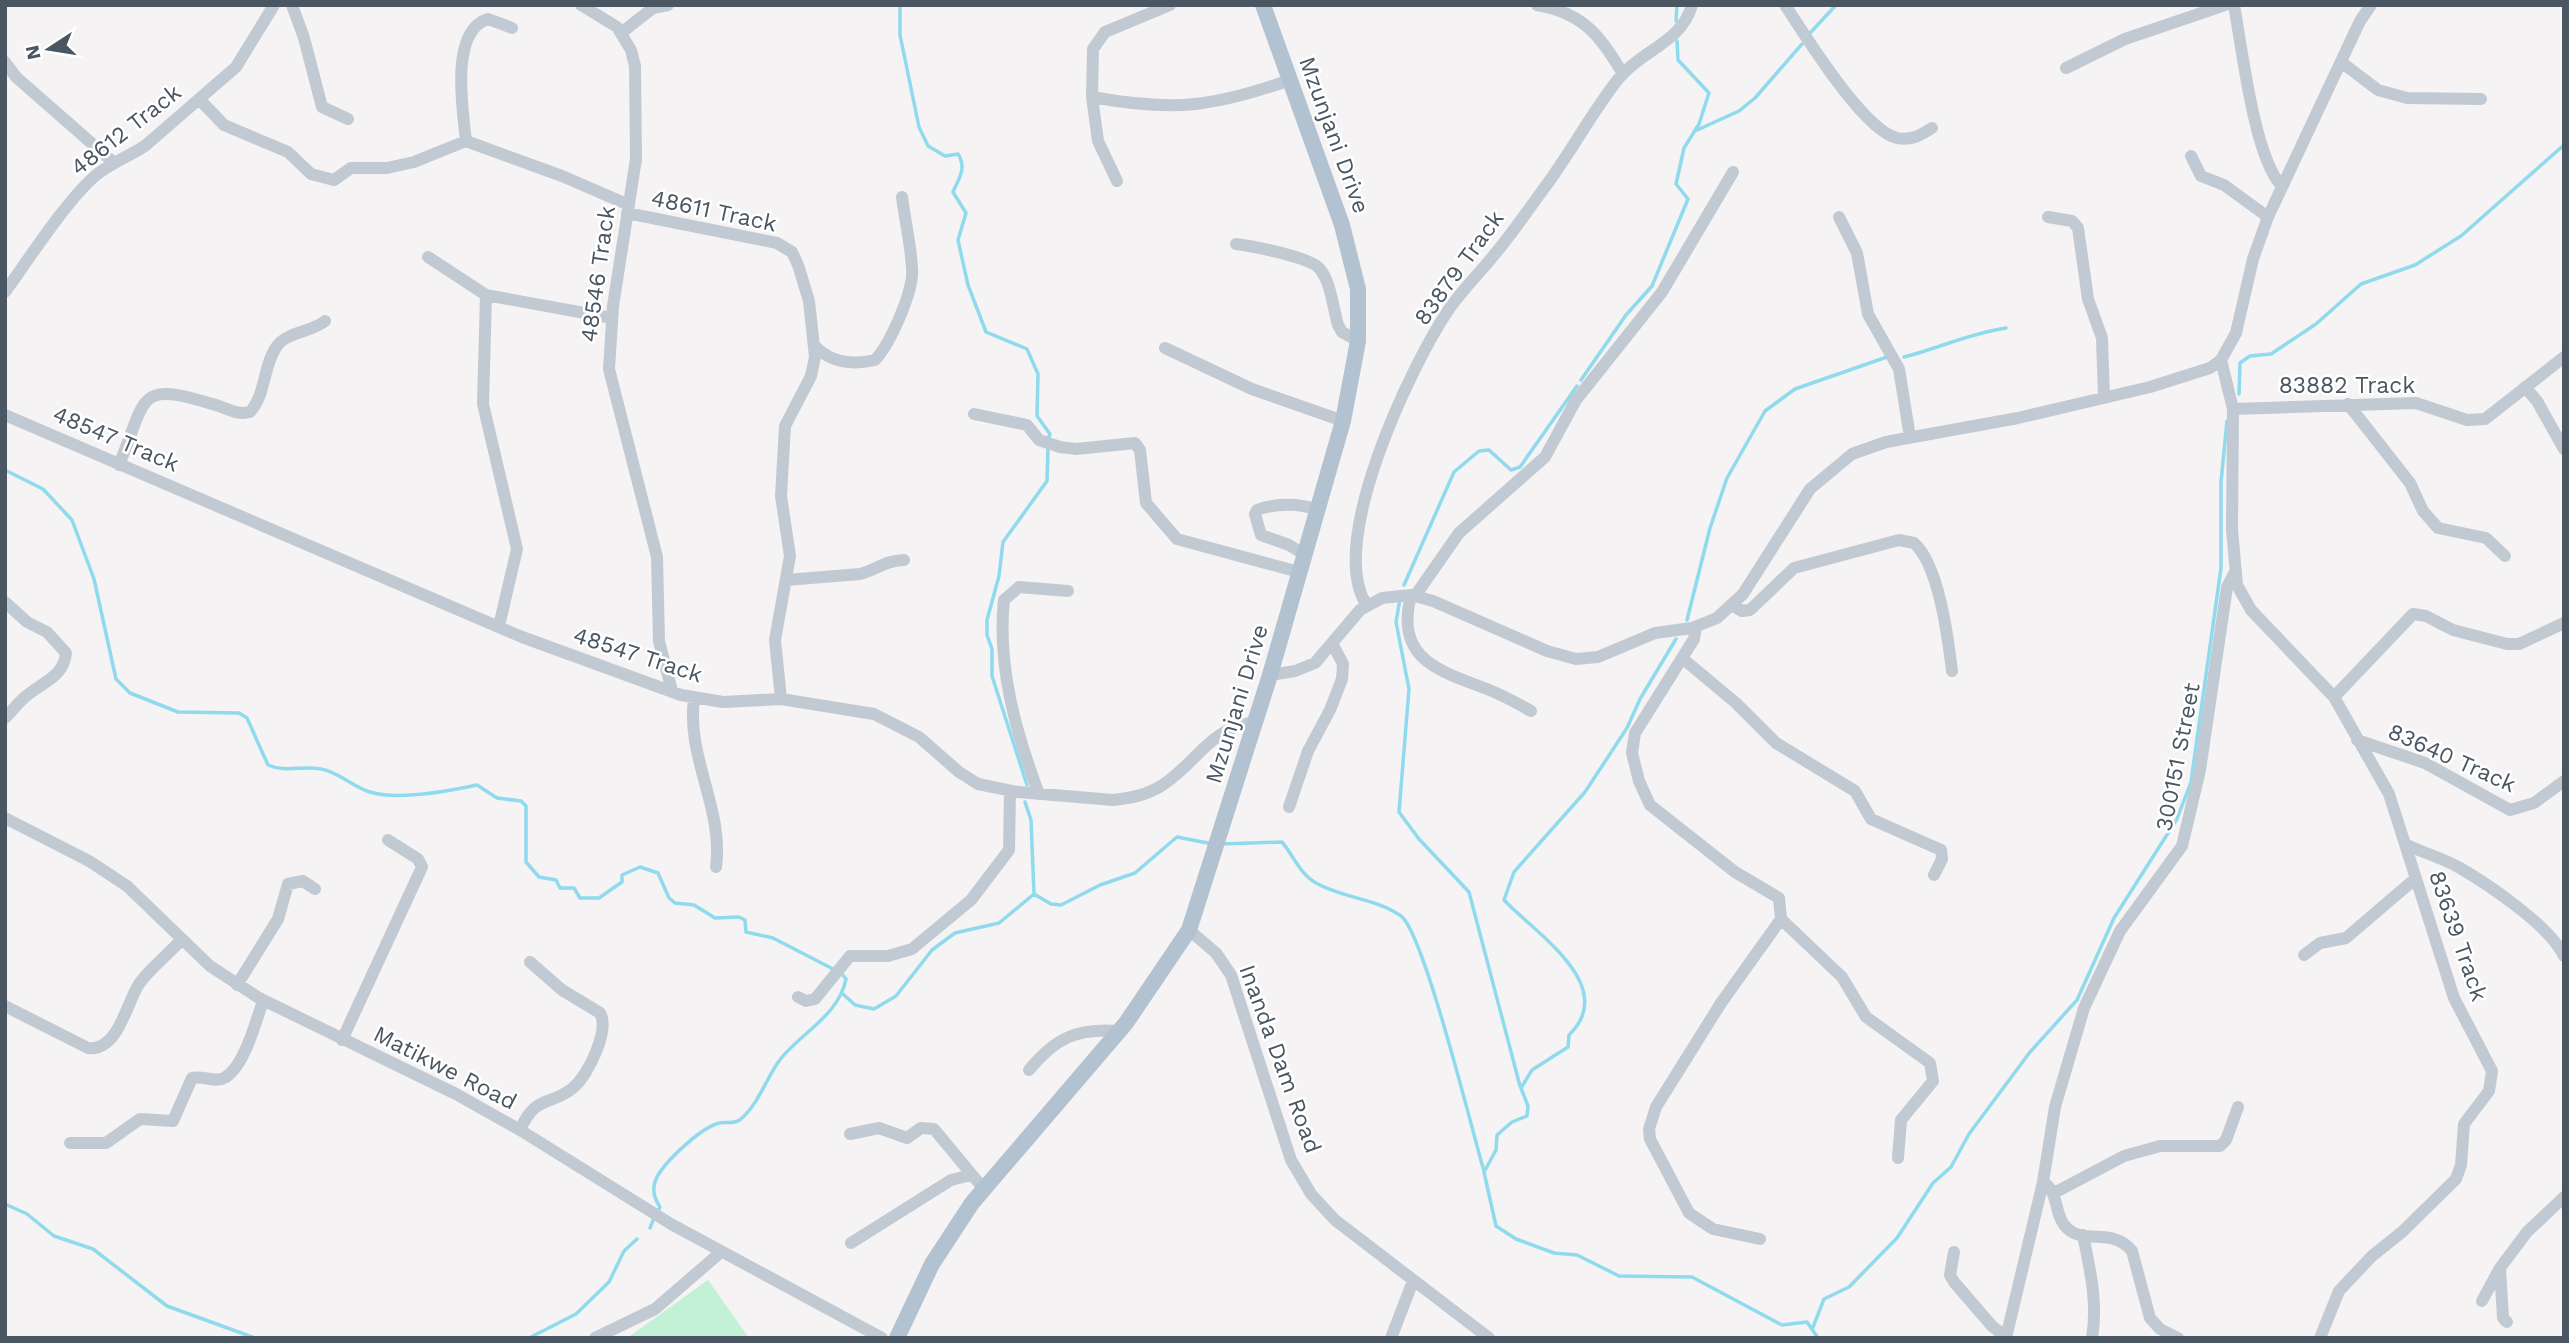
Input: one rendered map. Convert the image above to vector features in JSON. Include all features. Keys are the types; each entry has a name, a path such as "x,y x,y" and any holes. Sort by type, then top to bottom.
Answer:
{"main road":[{"name":"Mzunjani Drive","path":"897,1338 932,1264 983,1188 1119,1031 1189,930 1230,808 1343,421 1359,341 1357,289 1349,249 1263,5"}],"street":[{"name":"48612 Track","path":"5,292 85,186 113,162 132,155 236,67 274,5"},
{"path":"292,5 304,38 322,107 348,119"},
{"path":"581,5 621,33 653,8 668,5"},
{"path":"1116,181 1098,141 1092,97 1092,60 1099,39 1114,27 1170,5"},
{"path":"1537,5 1563,12 1595,32 1623,74"},
{"name":"83879 Track","path":"1366,604 1361,596 1357,570 1362,512 1386,430 1405,389 1447,312 1545,187 1623,74 1675,35 1688,19 1692,5"},
{"path":"1785,5 1819,57 1876,124 1891,136 1902,139 1920,136 1933,128"},
{"path":"2066,68 2125,39 2225,5"},
{"path":"2234,5 2260,136 2273,176 2281,186"},
{"path":"1270,675 1308,667 1333,645 1366,604 1382,598 1413,595 1547,651 1576,659 1598,657 1655,632 1696,627 1717,618 1732,605 1767,560 1810,489 1852,454 1910,437 2018,418 2104,398 2199,373 2221,360 2236,333 2253,259 2268,216 2371,5"},
{"path":"466,141 460,79 470,34 477,24 488,19 512,28"},
{"name":"48546 Track","path":"621,33 631,50 635,66 638,113 636,159 612,318 609,369 657,557 659,641 672,691"},
{"path":"5,62 16,77 113,162"},
{"path":"2341,62 2378,90 2407,98 2481,99"},
{"path":"1092,97 1130,104 1196,106 1251,94 1290,79"},
{"path":"199,99 231,129 288,152 305,170 326,180 337,179 351,168 380,169 414,162 466,141 562,176 628,209"},
{"path":"2191,156 2202,176 2224,185 2268,216"},
{"path":"1531,711 1456,678 1420,656 1406,628 1413,595 1459,533 1545,457 1576,400 1662,292 1733,172"},
{"path":"815,346 835,360 849,363 875,360 882,351 898,320 912,272 902,197"},
{"name":"48611 Track","path":"628,209 787,248 798,265 809,302 815,346 814,370 785,426 781,496 790,542 775,640 781,699"},
{"path":"1839,217 1857,253 1868,314 1899,369 1910,437"},
{"path":"2048,218 2072,221 2078,228 2087,295 2102,338 2104,398"},
{"path":"1236,244 1271,248 1316,265 1324,276 1338,325 1342,331 1359,341"},
{"path":"428,257 486,295 612,318"},
{"path":"486,295 482,404 517,549 499,626"},
{"path":"119,465 141,409 150,397 160,392 176,393 238,412 250,412 276,347 286,339 315,330 325,321"},
{"path":"1165,348 1252,389 1343,421"},
{"name":"83882 Track","path":"2233,410 2416,402 2465,419 2477,419 2491,415 2564,357"},
{"name":"300151 Street","path":"2006,1337 2043,1182 2055,1107 2084,1008 2120,931 2182,845 2200,770 2227,587 2235,572 2233,410 2221,360"},
{"path":"2525,387 2537,401 2564,449"},
{"path":"2348,404 2410,483 2423,511 2438,528 2486,538 2505,556"},
{"path":"974,414 1027,425 1039,440 1060,447 1076,449 1135,443 1140,450 1146,503 1177,539 1299,572"},
{"name":"48547 Track","path":"5,415 119,465 200,496 278,533 553,650 694,699 723,702 781,699 874,714 919,737 959,772 978,784 1010,791 1113,800 1147,793 1174,777 1226,729 1256,722"},
{"path":"1305,555 1289,545 1261,535 1255,514 1257,510 1268,507 1299,505 1318,510"},
{"path":"1732,605 1742,611 1750,610 1788,572 1805,564 1891,542 1914,543 1928,564 1948,640 1952,671"},
{"path":"786,580 860,574 871,571 883,562 904,560"},
{"name":"83639 Track","path":"2235,572 2241,592 2251,610 2334,697 2389,794 2454,998 2490,1063 2492,1082 2489,1091 2464,1124 2461,1165 2456,1179 2402,1232 2372,1256 2339,1291 2320,1338"},
{"path":"1040,794 1013,718 1003,625 1004,600 1018,587 1068,591"},
{"path":"5,602 27,622 47,632 66,653 65,664 57,675 25,697 5,718"},
{"path":"2334,697 2413,614 2426,616 2453,630 2507,644 2519,644 2564,623"},
{"path":"1696,627 1694,639 1632,741 1643,792 1650,805 1719,860 1779,898 1781,919 1721,1003 1656,1107 1649,1129 1650,1139 1689,1213 1713,1229 1760,1239"},
{"path":"1289,807 1308,751 1330,710 1342,679 1343,664 1333,645"},
{"path":"1682,658 1737,703 1776,743 1856,790 1871,819 1941,850 1942,859 1934,875"},
{"path":"694,699 692,734 716,825 719,845 716,867"},
{"name":"83640 Track","path":"2357,740 2425,763 2510,810 2534,803 2564,781"},
{"path":"798,997 806,1001 815,999 842,963 853,955 888,956 912,949 971,900 1009,849 1010,791"},
{"name":"Matikwe Road","path":"5,818 89,861 127,886 181,940 237,985 263,1001 456,1094 520,1130 671,1224 882,1338"},
{"path":"342,1040 422,867 418,859 388,840"},
{"path":"2405,844 2459,867 2486,886 2552,939 2564,956"},
{"path":"2304,955 2320,943 2346,938 2416,878"},
{"path":"237,985 278,919 288,884 303,881 315,889"},
{"path":"1781,919 1842,977 1866,1017 1930,1063 1933,1081 1901,1120 1898,1158"},
{"name":"Inanda Dam Road","path":"1189,930 1216,953 1231,975 1291,1160 1311,1194 1335,1220 1489,1338"},
{"path":"5,1006 88,1048 102,1047 111,1038 139,984 181,940"},
{"path":"520,1130 530,1110 578,1083 604,1030 600,1013 562,990 530,962"},
{"path":"70,1143 106,1143 140,1119 173,1121 192,1078 219,1080 230,1073 243,1054 263,1001"},
{"path":"1029,1070 1046,1049 1068,1036 1098,1030 1119,1031"},
{"path":"2053,1193 2124,1156 2160,1146 2220,1146 2226,1140 2238,1107"},
{"path":"850,1134 879,1128 907,1138 921,1128 930,1128 942,1137 983,1188"},
{"path":"851,1243 951,1180 971,1175"},
{"path":"2043,1182 2053,1193 2068,1230 2127,1244 2132,1251 2150,1318 2160,1329 2178,1338"},
{"path":"2482,1301 2500,1268 2527,1232 2564,1197"},
{"path":"2082,1235 2094,1291 2096,1313 2092,1338"},
{"path":"595,1338 612,1334 669,1300 721,1252"},
{"path":"1954,1252 1950,1275 1954,1282 1992,1326 2006,1337"},
{"path":"2500,1268 2502,1318 2507,1322"},
{"path":"1391,1338 1413,1281"}],"green space":[{"path":"708,1280 749,1338 627,1338"}],"waterway":[{"path":"900,5 900,35 919,127 928,146 945,156 958,154 961,159 961,173 953,192 966,213 958,240 968,285 986,332 1027,349 1038,374 1037,416 1050,434 1048,439"},
{"path":"1676,21 1677,5"},
{"path":"1811,32 1836,5"},
{"path":"1581,380 1626,315 1652,286 1688,199 1676,184 1684,148 1699,124 1709,93 1678,60 1677,41"},
{"path":"1695,131 1739,111 1755,98 1802,44"},
{"path":"2239,394 2240,363 2250,356 2271,354 2316,324 2361,284 2415,265 2461,236 2564,145"},
{"path":"1904,357 1980,333 2006,328"},
{"path":"1687,620 1710,528 1727,478 1765,411 1795,389 1887,357"},
{"path":"1404,585 1454,472 1479,451 1489,450 1511,470 1520,467 1577,386"},
{"path":"1813,1327 1824,1299 1849,1287 1897,1238 1933,1183 1951,1167 1969,1134 2030,1052 2077,1000 2114,918 2177,819 2191,782 2221,568 2221,482 2227,421"},
{"path":"1027,785 992,676 992,649 987,635 987,620 999,576 1003,542 1047,481 1048,449"},
{"path":"5,470 43,489 72,520 94,579 116,679 130,693 178,712 239,713 247,718 268,765 274,767 328,771 364,790 381,795 424,794 477,785 497,798 521,801 526,806 526,862 539,877 556,880 560,888 574,888 580,898 599,898 622,882 622,875 640,867 658,873 669,898 675,903 694,905 715,918 739,917 745,920 746,932 773,938 835,970"},
{"path":"1400,599 1396,622 1409,689 1399,812 1419,839 1469,892 1520,1086"},
{"path":"1676,639 1640,699 1627,728 1585,792 1514,872 1504,900 1567,961 1579,979 1585,998 1582,1016 1569,1035 1568,1047 1532,1070 1521,1088 1528,1106 1527,1116 1512,1122 1497,1135 1496,1150 1484,1172 1496,1226 1516,1239 1554,1253 1577,1255 1619,1276 1692,1277 1782,1325 1807,1322 1818,1338"},
{"path":"1025,802 1031,820 1034,894"},
{"path":"843,994 855,1005 874,1009 896,996 932,950 955,933 999,923 1034,894 1051,904 1061,905 1100,885 1135,873 1177,837 1213,844"},
{"path":"1221,844 1282,842 1301,870 1316,883 1380,905 1401,916 1411,930 1422,957 1459,1077 1484,1171"},
{"path":"658,1211 660,1207 654,1195 654,1186 664,1167 700,1133 719,1123 738,1121 747,1113 787,1051 835,1004 846,979 842,974"},
{"path":"5,1204 27,1214 54,1236 93,1249 167,1306 255,1338"},
{"path":"650,1228 654,1218"},
{"path":"529,1338 576,1314 609,1282 624,1251 637,1239"},
{"path":"475,1338 489,1338"}]}
